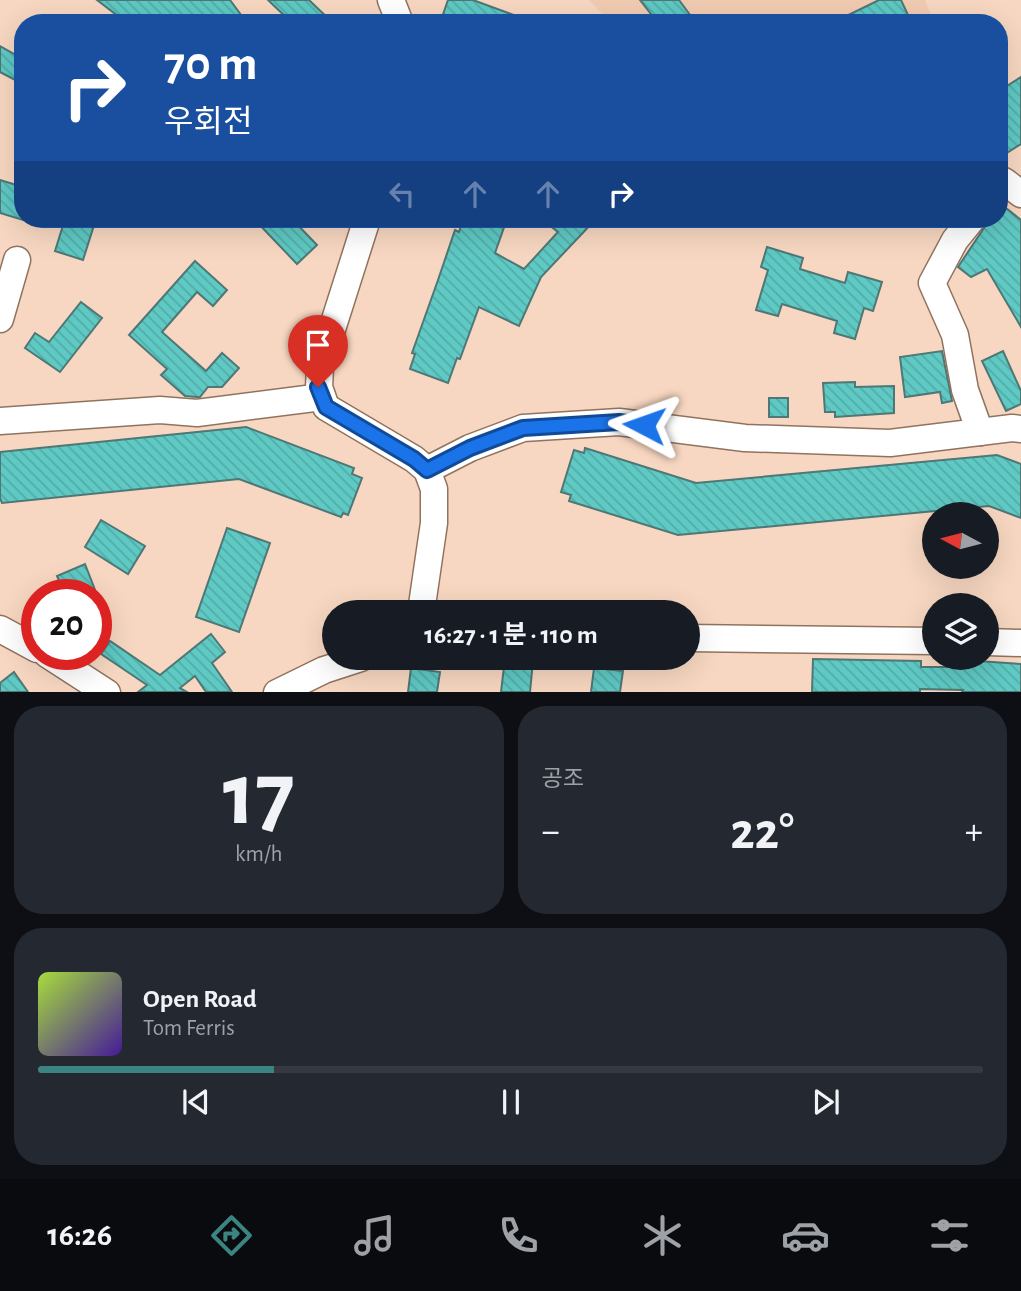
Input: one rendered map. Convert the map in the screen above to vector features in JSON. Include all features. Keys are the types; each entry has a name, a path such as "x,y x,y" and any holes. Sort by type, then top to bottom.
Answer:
{"street":[{"path":"364,228 320,367 318,387 326,407 414,459 427,470 433,489 434,523 423,600"},
{"path":"960,228 932,283 954,335 965,390 980,432"},
{"path":"0,319 18,260"},
{"path":"0,421 160,410 197,413 322,397"},
{"path":"427,470 470,448 523,428 619,422 745,438 877,443 1021,429"},
{"path":"0,629 21,640"},
{"path":"700,638 922,641"},
{"path":"999,642 1021,643"},
{"path":"72,670 107,692"},
{"path":"277,692 324,670"}],"shaded area":[{"path":"589,0 925,0 931,14 602,14"}],"building":[{"path":"97,0 230,0 240,14 115,14"},
{"path":"268,0 309,0 324,14 283,14"},
{"path":"448,0 473,0 511,14 443,14"},
{"path":"640,0 679,0 689,14 651,14"},
{"path":"879,0 901,0 908,14 850,14"},
{"path":"0,46 14,54 14,79 0,72"},
{"path":"1021,77 1021,144 1008,152 1008,85"},
{"path":"0,180 14,184 14,217 0,213"},
{"path":"1008,210 1021,220 1021,327 987,269 971,277 958,267 984,228 1008,228"},
{"path":"62,228 93,228 83,260 55,251"},
{"path":"263,228 301,228 317,245 297,264"},
{"path":"460,228 504,228 495,253 524,269 558,232 553,228 587,228 541,277 519,326 479,307 448,383 410,369 415,354 412,353 455,230 459,232"},
{"path":"767,247 803,258 800,269 845,283 848,272 882,282 873,311 864,308 855,339 834,333 837,321 782,304 778,316 756,310 768,270 761,267"},
{"path":"195,261 227,290 213,306 197,292 162,332 206,371 222,353 239,368 222,387 208,387 200,397 185,396 161,375 167,369 129,335"},
{"path":"81,302 102,318 60,372 25,348 35,333 49,342"},
{"path":"942,351 952,401 942,403 940,392 905,397 900,357"},
{"path":"1003,351 1021,391 1021,404 1006,411 982,361"},
{"path":"855,382 855,387 894,386 894,413 835,417 835,412 825,412 823,383"},
{"path":"769,398 788,398 788,417 769,417"},
{"path":"246,427 354,468 352,474 362,478 348,515 343,513 341,517 239,479 2,503 0,498 0,452"},
{"path":"585,448 696,483 997,455 1021,464 1021,518 999,510 999,502 922,502 922,512 678,535 569,501 571,495 561,492 574,450 584,453"},
{"path":"101,520 145,546 128,574 85,547"},
{"path":"227,528 270,543 239,632 196,617"},
{"path":"85,564 91,579 58,579 57,576"},
{"path":"211,634 225,652 212,663 232,692 206,692 195,676 180,688 187,692 138,692 147,685 112,661 112,642 160,675"},
{"path":"813,659 921,661 922,670 999,670 999,662 1021,664 1021,692 920,689 920,692 812,692"},
{"path":"411,670 440,672 437,692 408,692"},
{"path":"504,670 532,670 530,692 501,692"},
{"path":"594,670 623,671 620,692 591,692"},
{"path":"14,672 28,692 0,692 0,683"}],"route":[{"path":"318,387 326,407 414,459 427,470 470,448 523,428 619,422 644,425"}]}
